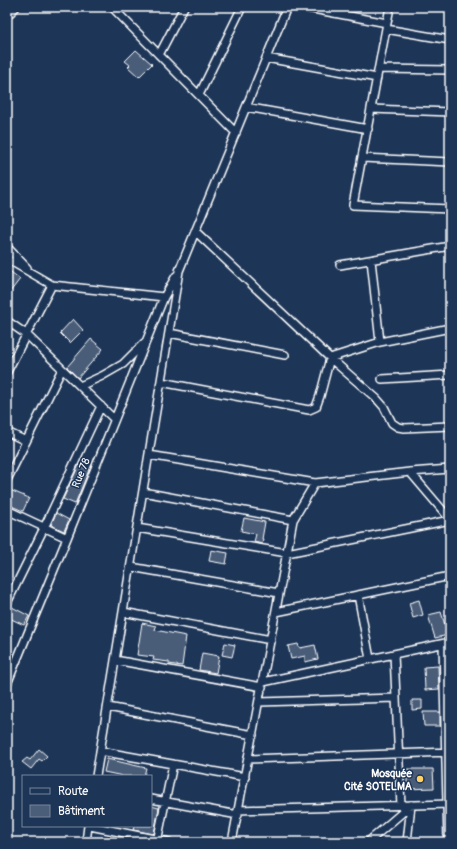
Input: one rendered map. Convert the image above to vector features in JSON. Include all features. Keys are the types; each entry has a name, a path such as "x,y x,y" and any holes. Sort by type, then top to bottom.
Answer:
{"street":[{"path":"7,16 16,7"},
{"path":"112,7 236,133"},
{"path":"159,55 184,7"},
{"path":"198,95 242,7"},
{"path":"96,775 179,271 287,7"},
{"path":"302,7 450,40"},
{"path":"390,7 353,205 450,209"},
{"path":"266,58 377,78"},
{"path":"379,69 450,70"},
{"path":"246,107 368,129"},
{"path":"371,109 450,112"},
{"path":"362,158 450,162"},
{"path":"195,231 330,358 377,399 384,406 392,423 398,427 404,428 450,426"},
{"path":"340,265 450,246"},
{"path":"7,247 34,275"},
{"path":"7,259 52,285 164,297"},
{"path":"371,260 380,342"},
{"name":"Rue 78","path":"7,684 146,340 164,297 179,271"},
{"path":"7,372 52,285"},
{"path":"7,321 26,334 114,419"},
{"path":"330,358 380,342 450,328"},
{"path":"168,333 285,355"},
{"path":"80,386 123,364 146,340"},
{"path":"161,382 309,410 316,406 330,358"},
{"path":"7,480 62,369"},
{"path":"382,379 450,375"},
{"path":"7,603 101,406"},
{"path":"7,432 26,441"},
{"path":"149,455 315,483 450,469"},
{"path":"137,528 287,553 450,520 410,472"},
{"path":"232,842 293,520 315,483"},
{"path":"143,492 293,520"},
{"path":"7,510 67,538"},
{"path":"130,567 279,593"},
{"path":"276,612 450,576"},
{"path":"358,595 370,659"},
{"path":"123,612 270,640"},
{"path":"115,660 262,685 370,659 447,643 448,842"},
{"path":"394,654 401,806"},
{"path":"259,702 396,698"},
{"path":"108,707 253,734"},
{"path":"100,751 245,777"},
{"path":"248,759 448,752"},
{"path":"157,841 173,764"},
{"path":"152,799 238,813 449,804"},
{"path":"368,842 411,805"},
{"path":"407,842 411,805"},
{"path":"86,842 89,827"},
{"path":"94,827 157,841 169,842"}],"building":[{"path":"136,50 152,64 139,77 128,67 130,65 125,61"},
{"path":"7,269 20,279 7,296"},
{"path":"73,319 83,330 70,343 60,333"},
{"path":"91,339 103,349 78,378 67,367"},
{"path":"79,465 89,470 75,504 63,499"},
{"path":"10,490 29,498 23,511 7,504 7,497"},
{"path":"56,513 69,520 64,531 51,525"},
{"path":"244,518 265,522 262,544 254,542 256,534 241,531"},
{"path":"211,550 228,553 226,564 209,561"},
{"path":"419,600 423,615 413,618 409,603"},
{"path":"12,607 29,616 24,625 7,617"},
{"path":"441,612 448,635 435,638 428,615"},
{"path":"142,623 156,626 155,630 186,636 182,666 169,664 169,662 153,660 154,657 137,655"},
{"path":"225,643 235,645 232,657 222,655"},
{"path":"298,644 300,648 315,645 318,659 305,662 305,656 291,659 288,646"},
{"path":"202,653 219,656 216,673 199,670"},
{"path":"438,666 439,689 425,690 424,667"},
{"path":"412,700 422,700 422,709 412,710"},
{"path":"423,712 440,712 440,726 424,726"},
{"path":"39,749 47,756 42,761 39,759 31,769 22,762 27,758 30,760"},
{"path":"107,759 146,768 144,775 118,775 104,772"},
{"name":"Mosquée Cité SOTELMA","path":"407,769 433,769 434,788 407,789"},
{"path":"152,806 159,808 154,834 133,830 134,827 152,827"}],"place":[{"name":"Mosquée Cité SOTELMA","path":"420,779"}]}
